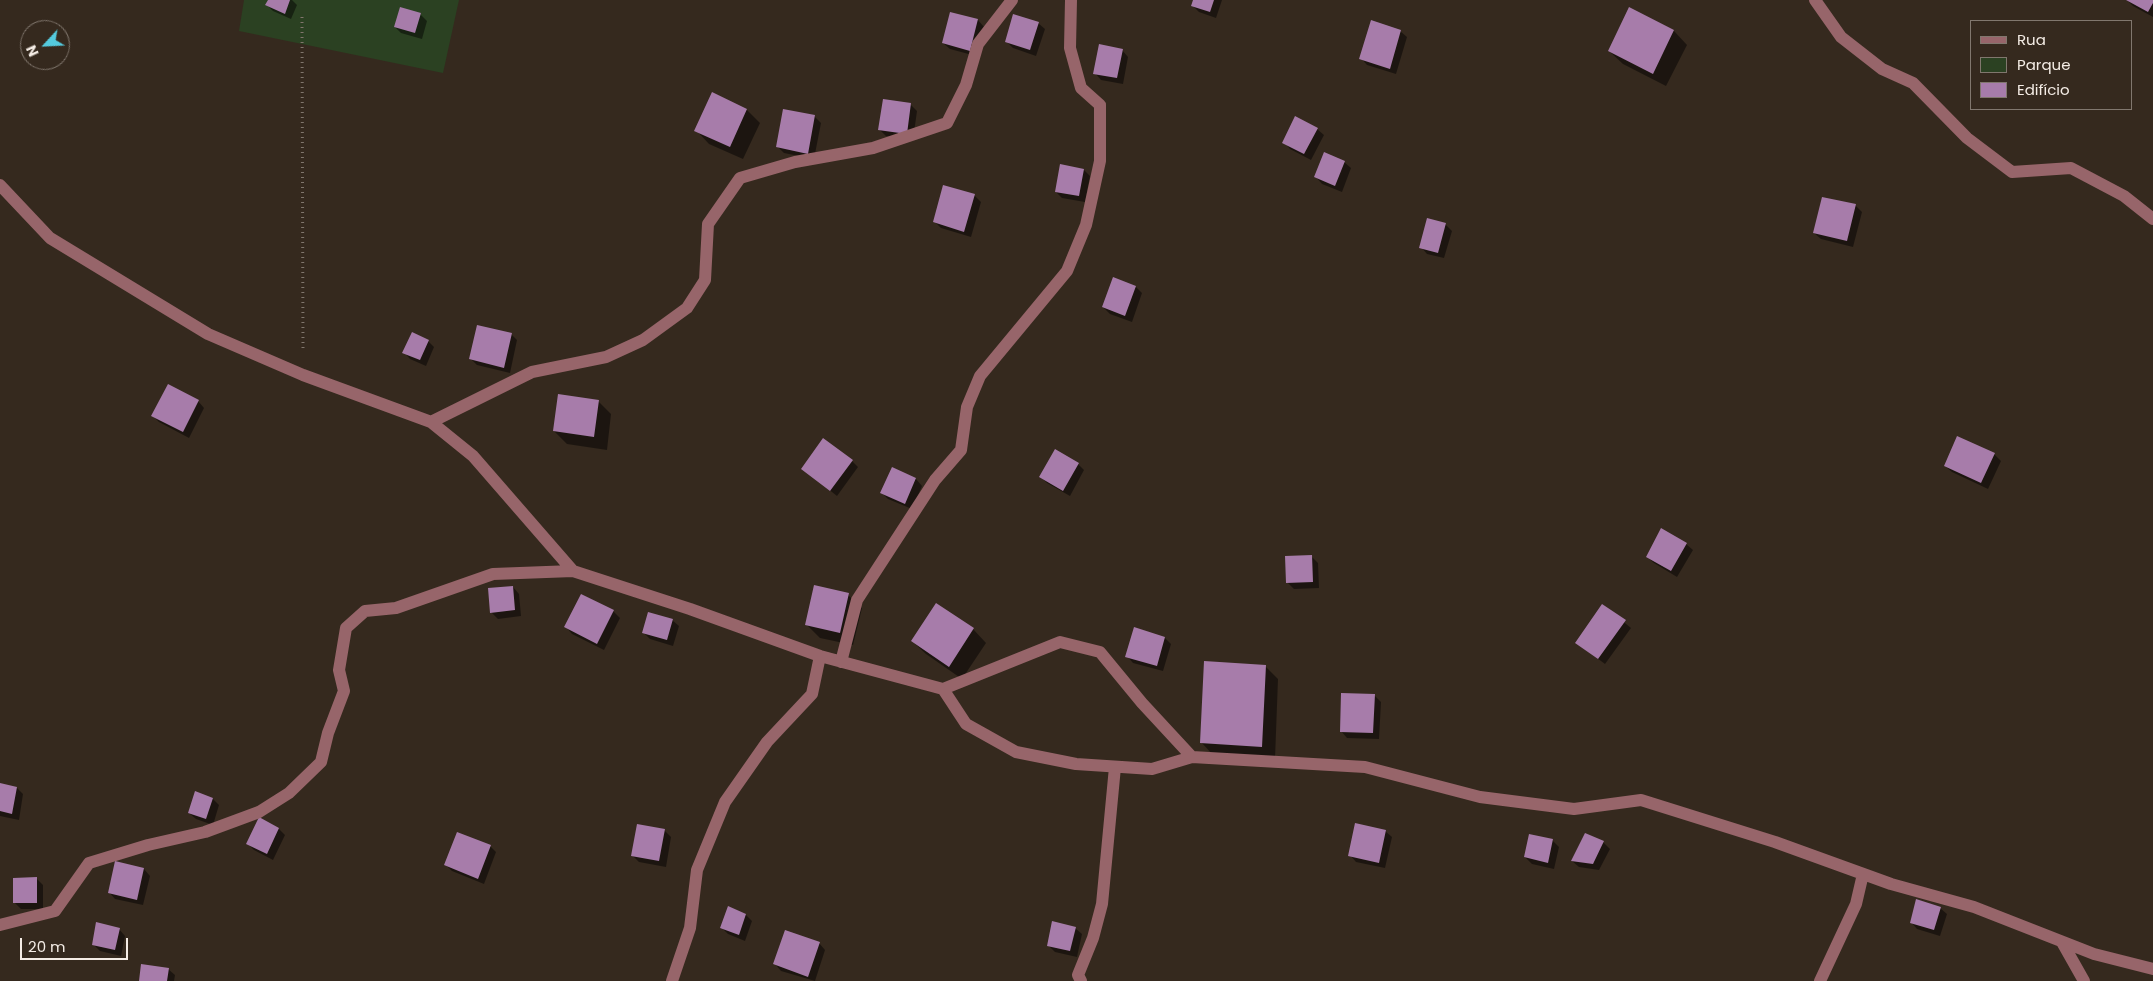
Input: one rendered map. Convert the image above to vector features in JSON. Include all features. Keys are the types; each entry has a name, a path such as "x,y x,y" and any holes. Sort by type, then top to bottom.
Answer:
{"street":[{"path":"431,422 532,372 606,357 643,340 687,308 705,280 708,224 740,178 795,162 873,148 946,123 966,85 978,44 1012,0"},
{"path":"841,662 857,600 935,480 962,450 967,408 980,376 1067,270 1086,225 1100,161 1100,105 1081,88 1070,48 1071,0"},
{"path":"1815,0 1841,37 1882,69 1913,83 1967,138 2012,172 2071,168 2124,196 2153,219"},
{"path":"0,185 50,238 208,334 303,375 431,422 473,456 572,570"},
{"path":"0,925 55,911 89,864 148,845 205,832 259,812 289,793 320,762 328,733 344,691 339,670 346,628 365,611 396,608 493,574 572,570 690,608 820,656 943,689 1060,642 1100,652 1142,703 1192,757"},
{"path":"672,981 690,928 697,870 725,802 767,742 812,694 820,656"},
{"path":"943,689 966,724 1016,752 1076,764 1152,769 1192,757 1365,767 1480,797 1574,809 1641,800 1775,842 1863,874 1974,907 2094,954 2153,969"},
{"path":"1081,981 1078,975 1093,938 1102,904 1115,767"},
{"path":"1820,981 1856,904 1863,874"},
{"path":"2062,942 2084,981"}],"path":[{"path":"302,17 303,375"}],"green space":[{"path":"244,0 459,0 443,73 239,31"}],"building":[{"path":"268,0 290,0 285,14 265,5"},
{"path":"1193,0 1214,0 1210,12 1191,6"},
{"path":"2126,0 2153,0 2153,3 2148,12"},
{"path":"400,7 421,13 415,33 394,27"},
{"path":"1629,7 1674,30 1653,74 1608,51"},
{"path":"950,12 978,19 970,51 942,43"},
{"path":"1013,14 1039,22 1030,50 1005,42"},
{"path":"1371,20 1401,30 1390,69 1359,59"},
{"path":"1099,44 1123,49 1117,78 1093,74"},
{"path":"712,92 747,109 730,147 694,131"},
{"path":"883,99 911,103 907,134 878,130"},
{"path":"783,109 815,115 808,154 776,147"},
{"path":"1295,116 1318,128 1304,154 1282,143"},
{"path":"1324,152 1345,161 1335,186 1314,177"},
{"path":"1060,164 1084,169 1079,196 1055,192"},
{"path":"943,185 975,194 964,232 933,222"},
{"path":"1822,197 1856,204 1847,241 1813,233"},
{"path":"1427,218 1446,223 1438,253 1419,248"},
{"path":"1113,277 1136,286 1125,316 1102,307"},
{"path":"477,325 512,333 504,368 469,359"},
{"path":"412,332 429,340 420,360 402,353"},
{"path":"168,384 199,400 183,432 151,416"},
{"path":"558,394 599,400 594,437 553,431"},
{"path":"1957,436 1995,453 1981,483 1944,466"},
{"path":"823,438 853,460 830,491 801,469"},
{"path":"1055,449 1079,463 1063,491 1039,477"},
{"path":"892,467 916,478 905,504 880,493"},
{"path":"1661,528 1687,543 1671,571 1646,557"},
{"path":"1312,555 1313,582 1286,583 1285,556"},
{"path":"814,585 849,593 840,633 805,625"},
{"path":"513,586 515,610 490,613 488,588"},
{"path":"581,594 614,610 597,644 564,627"},
{"path":"936,603 974,628 949,667 911,641"},
{"path":"1602,604 1626,620 1598,659 1575,643"},
{"path":"648,612 673,619 667,640 642,633"},
{"path":"1134,627 1165,637 1157,666 1125,657"},
{"path":"1204,661 1266,665 1262,747 1200,743"},
{"path":"1341,693 1375,694 1373,733 1340,732"},
{"path":"0,783 17,787 12,814 0,811"},
{"path":"195,791 213,798 206,819 188,813"},
{"path":"259,817 279,828 267,854 246,844"},
{"path":"1355,823 1386,830 1379,863 1348,856"},
{"path":"637,824 665,829 659,861 631,856"},
{"path":"457,832 491,845 478,879 444,865"},
{"path":"1585,833 1604,841 1593,864 1571,861"},
{"path":"1529,834 1553,839 1548,863 1524,857"},
{"path":"115,861 144,868 137,900 108,893"},
{"path":"37,877 37,903 13,903 13,878"},
{"path":"1916,899 1941,907 1934,930 1910,923"},
{"path":"728,906 746,914 739,935 720,928"},
{"path":"1052,921 1076,927 1070,951 1047,946"},
{"path":"96,922 120,928 115,950 92,945"},
{"path":"785,930 820,942 808,977 773,964"},
{"path":"141,964 169,968 167,981 139,981"}]}
